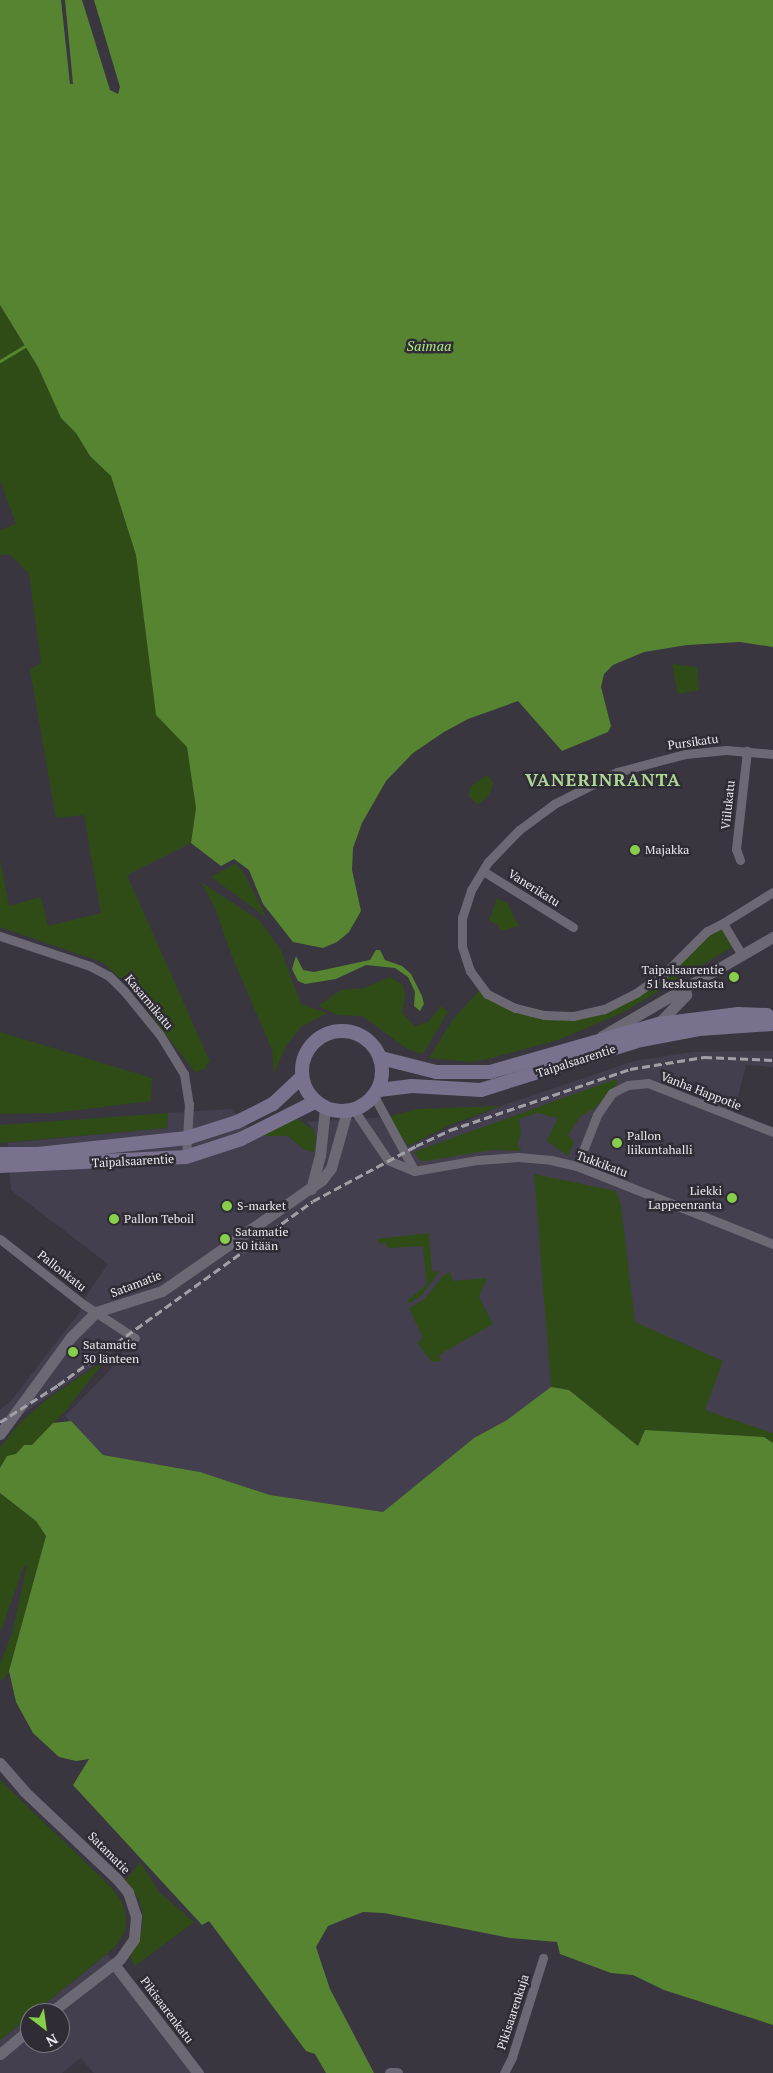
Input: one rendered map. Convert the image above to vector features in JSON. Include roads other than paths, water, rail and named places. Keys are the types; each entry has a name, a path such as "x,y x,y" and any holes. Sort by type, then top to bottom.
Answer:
{"main road":[{"name":"Taipalsaarentie","path":"380,1058 436,1072 490,1072 659,1024 738,1014 773,1015"},
{"name":"Taipalsaarentie","path":"376,1093 412,1086 481,1090 641,1040 699,1029 773,1024"},
{"path":"333,1032 352,1032 365,1038 380,1058 383,1069 376,1093 351,1111 320,1105 302,1077 307,1051 315,1041 333,1032"},
{"name":"Taipalsaarentie","path":"0,1154 187,1138 237,1122 273,1104 302,1077"},
{"name":"Taipalsaarentie","path":"0,1166 186,1157 241,1139 320,1105"}],"street":[{"name":"Pursikatu","path":"723,923 707,931 666,972 636,994 604,1009 573,1016 544,1015 515,1008 487,994 470,972 462,946 462,918 482,871 519,830 554,804 617,772 685,754 747,751 773,754"},
{"name":"Viilukatu","path":"740,860 736,849 747,751"},
{"name":"Vanerikatu","path":"482,871 573,927"},
{"path":"742,956 723,923 773,892"},
{"name":"Kasarmikatu","path":"0,936 90,966 109,976 125,992 160,1035 184,1074 188,1095 186,1157"},
{"path":"579,1048 706,979 773,937"},
{"path":"641,1040 659,1024 676,1003 706,979"},
{"name":"Vanha Happotie","path":"577,1166 597,1115 612,1093 628,1084 648,1083 773,1132"},
{"path":"376,1093 414,1171"},
{"path":"311,1189 320,1156 320,1105"},
{"path":"351,1111 388,1160 414,1171"},
{"name":"Satamatie","path":"0,1434 71,1337 96,1312 162,1291 311,1189 331,1168 351,1111"},
{"name":"Tukkikatu","path":"414,1171 451,1162 518,1157 577,1166 773,1244"},
{"name":"Pallonkatu","path":"0,1239 96,1312 135,1338"},
{"name":"Satamatie","path":"0,1763 128,1892 134,1905 136,1928 126,1952 114,1964 63,2003"},
{"name":"Pikisaarenkuja","path":"504,2073 512,2058 543,1958"},
{"name":"Pikisaarenkatu","path":"114,1964 198,2073"},
{"path":"0,2054 20,2038"},
{"path":"390,2073 397,2073"}],"water":[{"name":"Saimaa","path":"0,0 82,0 110,90 118,94 120,87 94,0 773,0 773,647 740,642 687,645 644,652 613,665 604,674 601,687 611,726 608,732 562,751 518,701 468,719 444,732 413,753 386,781 362,823 353,848 352,870 361,911 349,932 337,942 323,948 293,942 263,904 249,870 234,859 221,866 191,843 196,808 187,747 156,715 136,555 111,476 90,456 76,433 61,418 38,367 0,305"},
{"path":"376,950 380,950 385,960 402,966 411,974 424,1004 420,1011 414,1006 415,992 408,977 395,968 366,965 336,979 305,984 298,981 292,969 296,956 303,970 314,972 370,960"},
{"path":"551,1387 569,1390 638,1446 645,1430 764,1437 773,1443 773,2025 664,1990 633,1975 611,1973 560,1954 557,1942 510,1938 384,1913 363,1912 328,1926 316,1947 330,1989 374,2073 326,2073 315,2054 306,2051 209,1921 202,1925 73,1785 89,1759 76,1761 59,1757 33,1733 16,1702 9,1671 46,1536 36,1521 0,1493 0,1468 7,1456 16,1454 24,1445 32,1445 53,1423 71,1421 103,1455 200,1472 270,1495 383,1512 474,1438 507,1420"}],"waterway":[{"path":"0,361 25,346"}],"railway":[{"path":"0,1422 58,1385 313,1201 450,1130 630,1069 704,1057 773,1060"}],"place":[{"name":"Majakka","path":"635,850"},
{"name":"Taipalsaarentie 51 keskustasta","path":"734,977"},
{"name":"Pallon liikuntahalli","path":"617,1143"},
{"name":"Liekki Lappeenranta","path":"732,1198"},
{"name":"S-market","path":"227,1206"},
{"name":"Pallon Teboil","path":"114,1219"},
{"name":"Satamatie 30 itään","path":"225,1239"},
{"name":"Satamatie 30 länteen","path":"73,1352"}],"district":[{"name":"VANERINRANTA","path":"603,779"}]}
